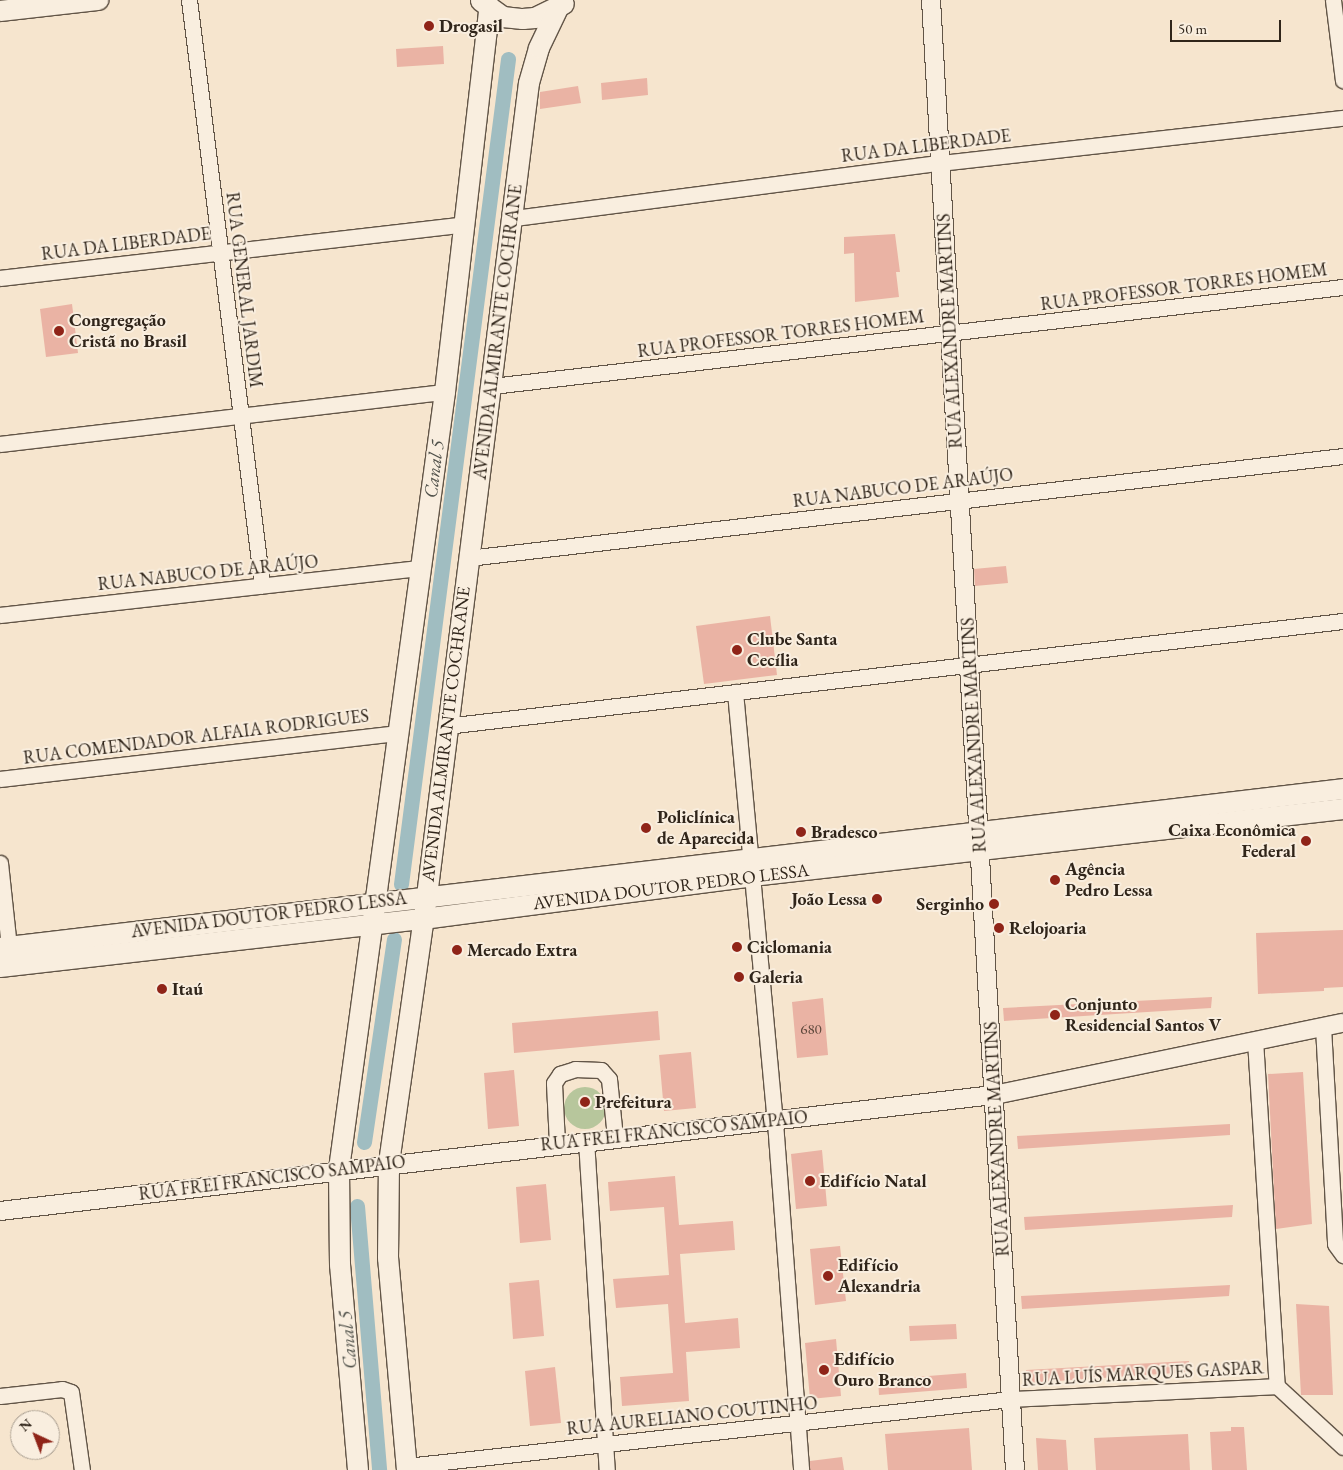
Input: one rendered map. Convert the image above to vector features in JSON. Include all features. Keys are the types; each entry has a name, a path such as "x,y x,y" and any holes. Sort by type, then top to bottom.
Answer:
{"main road":[{"path":"0,11 98,0"},
{"path":"485,3 503,16 523,19 535,18 564,2"},
{"name":"AVENIDA ALMIRANTE COCHRANE","path":"407,1468 388,1258 384,1164 427,896 446,726 514,218 529,83 539,48 564,2"},
{"path":"358,1470 340,1264 341,1169 374,902 444,392 464,224 485,3"},
{"name":"AVENIDA DOUTOR PEDRO LESSA","path":"980,842 1343,789"},
{"name":"AVENIDA DOUTOR PEDRO LESSA","path":"5,948 427,896 751,867 980,842 1343,809"},
{"name":"AVENIDA DOUTOR PEDRO LESSA","path":"0,967 423,919 751,867"}],"street":[{"name":"RUA GENERAL JARDIM","path":"189,0 262,585"},
{"name":"RUA ALEXANDRE MARTINS","path":"931,0 1016,1470"},
{"path":"1333,0 1343,80"},
{"name":"RUA DA LIBERDADE","path":"514,218 940,163 1343,118"},
{"name":"RUA DA LIBERDADE","path":"0,278 464,224"},
{"name":"RUA PROFESSOR TORRES HOMEM","path":"492,386 1343,287"},
{"path":"0,444 444,392"},
{"name":"RUA NABUCO DE ARAÚJO","path":"468,558 1343,456"},
{"name":"RUA NABUCO DE ARAÚJO","path":"0,615 420,568"},
{"path":"446,726 1343,621"},
{"path":"735,692 774,1122 801,1470"},
{"name":"RUA COMENDADOR ALFAIA RODRIGUES","path":"0,779 397,733"},
{"path":"0,863 5,948"},
{"name":"RUA FREI FRANCISCO SAMPAIO","path":"0,1211 557,1143 774,1122 994,1095 1343,1023"},
{"path":"1323,1027 1335,1244 1343,1255"},
{"path":"1254,1040 1277,1386"},
{"path":"557,1143 554,1084 560,1074 575,1069 601,1070 609,1079 615,1137"},
{"path":"586,1140 607,1470"},
{"name":"RUA LUÍS MARQUES GASPAR","path":"1012,1399 1277,1386 1343,1447"},
{"path":"0,1396 62,1389 71,1392 82,1470"},
{"name":"RUA AURELIANO COUTINHO","path":"407,1468 1012,1399"}],"green space":[{"path":"585,1087 600,1093 606,1108 600,1123 585,1129 570,1123 564,1108 570,1093"}],"building":[{"path":"443,46 444,64 397,67 396,49"},
{"path":"647,78 648,95 602,100 601,83"},
{"path":"578,86 581,103 540,109 540,92"},
{"path":"895,234 900,272 896,272 899,297 855,302 854,253 844,254 844,237"},
{"name":"Congregação Cristã no Brasil","path":"72,304 78,353 46,357 40,309"},
{"path":"1006,566 1008,583 975,586 974,569"},
{"name":"Clube Santa Cecília","path":"770,616 777,675 704,684 696,626"},
{"path":"1343,930 1343,987 1324,988 1324,991 1258,994 1256,933"},
{"name":"Conjunto Residencial Santos V","path":"1212,997 1211,1008 1004,1021 1003,1008"},
{"path":"823,998 828,1055 797,1058 792,1002"},
{"path":"658,1011 660,1040 514,1053 512,1023"},
{"path":"691,1052 696,1108 664,1111 659,1055"},
{"path":"514,1070 519,1126 488,1129 484,1073"},
{"path":"1303,1072 1312,1224 1276,1229 1268,1074"},
{"path":"1230,1124 1230,1135 1018,1149 1017,1136"},
{"name":"Edifício Natal","path":"822,1150 827,1206 796,1209 791,1154"},
{"path":"675,1176 679,1225 733,1221 735,1250 680,1254 685,1323 738,1318 740,1348 686,1352 689,1401 622,1406 620,1377 673,1373 668,1304 616,1308 613,1279 669,1275 664,1207 610,1211 608,1182"},
{"path":"546,1184 551,1240 520,1243 516,1187"},
{"path":"1233,1205 1232,1217 1025,1230 1024,1217"},
{"name":"Edifício Alexandria","path":"840,1246 846,1301 815,1305 810,1249"},
{"path":"539,1280 544,1336 513,1339 509,1283"},
{"path":"1230,1285 1229,1296 1022,1309 1021,1296"},
{"path":"1296,1304 1329,1306 1333,1395 1301,1395"},
{"path":"956,1324 957,1339 910,1341 909,1326"},
{"name":"Edifício Ouro Branco","path":"836,1339 841,1396 810,1399 805,1343"},
{"path":"1189,1361 1190,1372 1027,1383 1026,1370"},
{"path":"555,1367 561,1423 530,1426 525,1371"},
{"path":"966,1373 967,1388 879,1395 878,1380"},
{"path":"1231,1427 1244,1427 1247,1470 1212,1470 1210,1432 1231,1431"},
{"path":"969,1428 972,1470 888,1470 885,1434"},
{"path":"1188,1434 1190,1470 1096,1470 1094,1438"},
{"path":"1036,1438 1066,1440 1068,1470 1038,1470"},
{"path":"842,1457 844,1470 810,1470 810,1461"}],"waterway":[{"name":"Canal 5","path":"401,884 508,59"},
{"name":"Canal 5","path":"364,1142 394,939"},
{"name":"Canal 5","path":"357,1206 379,1470"}],"place":[{"name":"Drogasil","path":"429,26"},
{"name":"Congregação Cristã no Brasil","path":"59,331"},
{"name":"Clube Santa Cecília","path":"737,650"},
{"name":"Policlínica de Aparecida","path":"646,828"},
{"name":"Bradesco","path":"801,832"},
{"name":"Caixa Econômica Federal","path":"1306,841"},
{"name":"Agência Pedro Lessa","path":"1055,880"},
{"name":"João Lessa","path":"877,899"},
{"name":"Serginho","path":"994,904"},
{"name":"Relojoaria","path":"999,928"},
{"name":"Ciclomania","path":"737,947"},
{"name":"Mercado Extra","path":"457,950"},
{"name":"Galeria","path":"739,977"},
{"name":"Itaú","path":"162,989"},
{"name":"Conjunto Residencial Santos V","path":"1055,1015"},
{"name":"Prefeitura","path":"585,1102"},
{"name":"Edifício Natal","path":"810,1181"},
{"name":"Edifício Alexandria","path":"828,1276"},
{"name":"Edifício Ouro Branco","path":"824,1370"}]}
